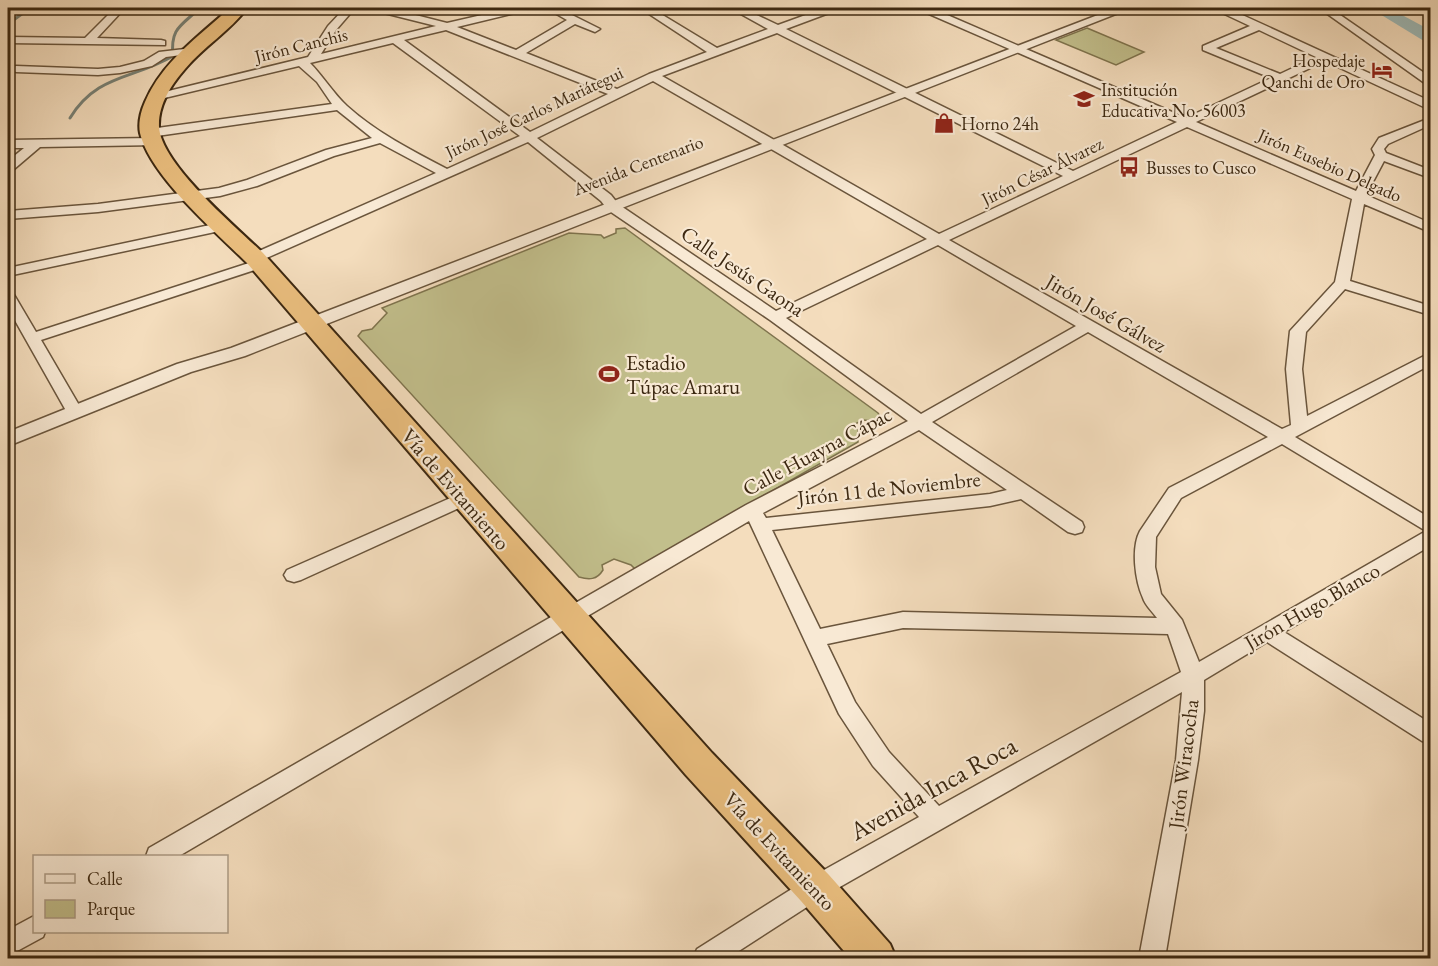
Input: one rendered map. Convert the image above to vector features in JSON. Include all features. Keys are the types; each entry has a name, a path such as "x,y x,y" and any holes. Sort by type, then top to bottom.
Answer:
{"highway":[{"path":"152,138 150,119 156,97 177,67 180,52 239,8"},
{"name":"Vía de Evitamiento","path":"152,138 160,155 193,196 257,261 568,617 876,958"}],"street":[{"path":"88,41 120,8"},
{"path":"350,8 307,60 340,106 381,139 445,173"},
{"path":"375,8 410,14 617,93"},
{"name":"Jirón Canchis","path":"156,97 523,8"},
{"path":"551,8 595,29"},
{"path":"645,8 717,53"},
{"path":"735,8 1072,176"},
{"name":"Jirón José Carlos Mariátegui","path":"32,338 257,261 445,173 529,138 653,76 833,8"},
{"name":"Jirón Eusebio Delgado","path":"924,8 1431,228"},
{"path":"8,439 184,368 219,359 307,319 1111,8"},
{"path":"1014,46 1125,8"},
{"path":"1220,8 1431,105"},
{"path":"1324,8 1431,82"},
{"path":"517,54 574,20"},
{"path":"1259,26 1207,48 1278,77"},
{"name":"Calle Jesús Gaona","path":"395,39 529,138 610,203 775,317 920,422 1075,526"},
{"path":"8,40 161,43"},
{"path":"12,70 24,62 26,52 40,41"},
{"path":"12,70 98,72 120,70 148,64 157,57 180,52"},
{"path":"1392,54 1431,69"},
{"name":"Jirón César Álvarez","path":"775,317 1326,56"},
{"name":"Jirón José Gálvez","path":"653,76 764,142 1088,326 1292,432 1431,526"},
{"path":"8,144 152,138 340,106"},
{"path":"1431,121 1383,141 1378,149 1381,155 1431,174"},
{"path":"8,215 98,208 237,188 330,153 381,139"},
{"path":"8,167 36,144"},
{"path":"1292,432 1298,331 1342,283 1359,197 1381,155"},
{"path":"8,272 224,226"},
{"path":"1342,283 1431,311"},
{"path":"8,296 75,412"},
{"name":"Calle Huayna Cápac","path":"160,855 568,617 756,517 1088,326"},
{"name":"Jirón Wiracocha","path":"1152,958 1187,760 1193,711 1193,676 1175,626 1152,597 1145,567 1147,536 1175,494 1431,359"},
{"name":"Jirón 11 de Noviembre","path":"756,517 990,500 1024,492"},
{"path":"294,575 464,498"},
{"path":"756,517 847,708 881,759 936,819"},
{"name":"Jirón Hugo Blanco","path":"1193,676 1431,537"},
{"path":"815,638 903,620 1175,626"},
{"path":"1267,632 1431,734"},
{"name":"Avenida Inca Roca","path":"706,958 815,888 1193,676"},
{"path":"8,944 33,929"}],"green space":[{"path":"1087,28 1144,52 1116,65 1056,40"},
{"name":"Estadio Túpac Amaru","path":"625,228 880,416 873,421 863,420 853,425 858,430 858,442 635,569 631,565 614,559 602,565 603,570 598,576 586,579 579,577 358,336 362,331 372,329 387,313 382,308 569,233 601,235 604,238 616,233 616,229"}],"waterway":[{"path":"8,24 30,8"},
{"path":"70,118 80,104 104,85 173,56 175,33 200,8"},
{"path":"1378,8 1430,37"}],"place":[{"name":"Hospedaje Qanchi de Oro","path":"1382,70"},
{"name":"Institución Educativa No. 56003","path":"1084,99"},
{"name":"Horno 24h","path":"944,123"},
{"name":"Busses to Cusco","path":"1129,167"},
{"name":"Estadio Túpac Amaru","path":"609,374"}]}
